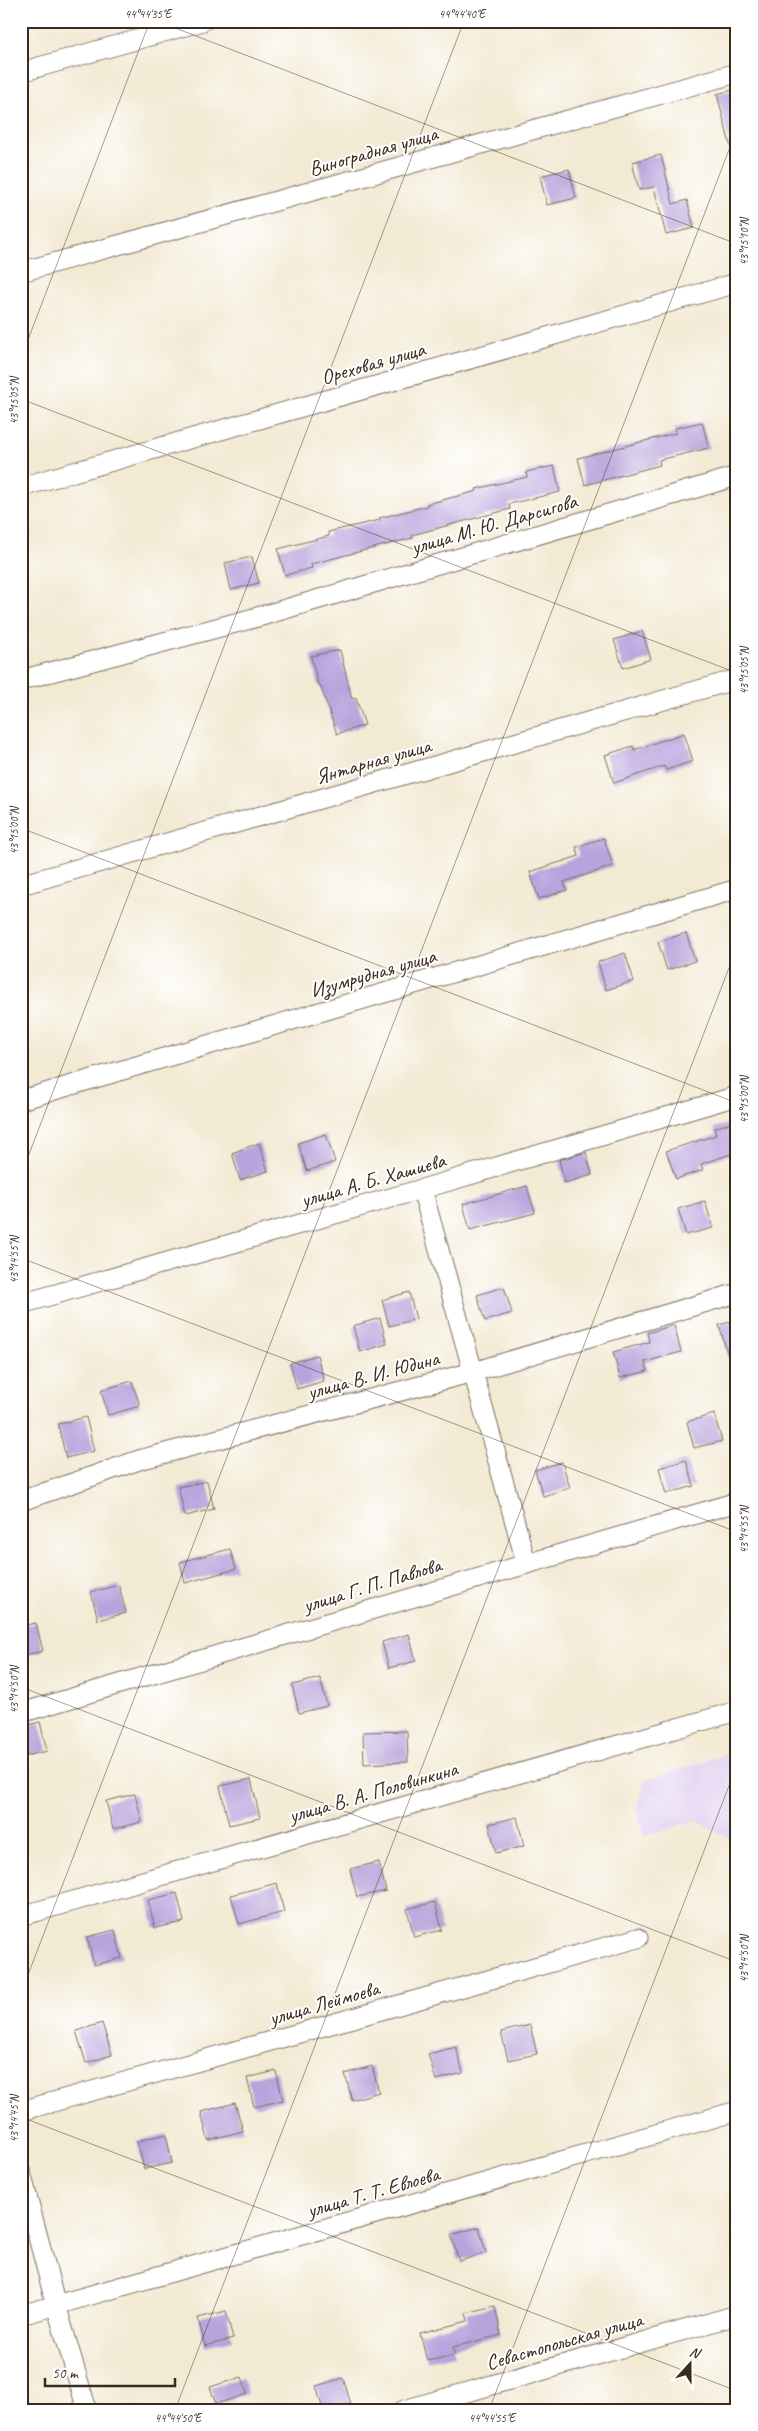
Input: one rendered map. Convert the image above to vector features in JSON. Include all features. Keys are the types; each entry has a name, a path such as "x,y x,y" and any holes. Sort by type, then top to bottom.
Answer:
{"street":[{"path":"21,72 203,21"},
{"name":"Виноградная улица","path":"21,272 737,73"},
{"name":"Ореховая улица","path":"21,487 737,283"},
{"name":"улица М. Ю. Дарсигова","path":"21,680 265,615 737,476"},
{"name":"Янтарная улица","path":"21,885 737,679"},
{"name":"Изумрудная улица","path":"21,1100 737,889"},
{"name":"улица А. Б. Хашиева","path":"21,1304 737,1096"},
{"path":"422,1189 526,1562"},
{"name":"улица В. И. Юдина","path":"21,1501 139,1460 473,1372 737,1293"},
{"name":"улица Г. П. Павлова","path":"21,1712 526,1562 737,1502"},
{"name":"улица В. А. Половинкина","path":"21,1916 737,1711"},
{"name":"улица Леймоева","path":"21,2111 638,1938"},
{"name":"улица Т. Т. Евлоева","path":"21,2315 737,2111"},
{"path":"21,2173 56,2305 87,2410"},
{"name":"Севастопольская улица","path":"404,2410 737,2315"}],"shaded area":[{"path":"737,1751 737,1842 696,1821 644,1836 636,1809 645,1780"}],"building":[{"path":"737,89 737,152 732,152 717,94"},
{"path":"661,155 673,204 687,200 694,228 666,235 654,187 639,190 632,162"},
{"path":"569,169 576,198 547,205 540,176"},
{"path":"702,422 709,448 659,460 660,465 585,485 578,458 676,433 675,428"},
{"path":"554,466 560,492 509,504 510,509 412,535 413,538 311,564 312,568 285,575 278,549 329,536 328,532 380,520 379,518 477,491 476,489 527,477 526,472"},
{"path":"252,557 259,583 231,590 225,563"},
{"path":"642,631 651,659 623,668 614,640"},
{"path":"340,650 352,699 356,698 365,725 337,734 320,685 318,685 311,656"},
{"path":"684,733 693,761 666,770 664,766 614,783 605,755 633,746 634,750"},
{"path":"604,838 613,866 564,882 567,890 539,899 530,872 579,856 576,847"},
{"path":"686,933 695,961 667,970 658,942"},
{"path":"625,953 634,981 606,990 598,962"},
{"path":"737,1121 737,1152 701,1164 703,1170 676,1179 666,1151 716,1135 714,1128"},
{"path":"326,1134 335,1162 307,1171 298,1143"},
{"path":"259,1143 268,1171 240,1180 232,1153"},
{"path":"586,1152 592,1175 565,1183 559,1160"},
{"path":"527,1186 535,1213 470,1230 463,1204"},
{"path":"705,1201 713,1228 686,1235 678,1209"},
{"path":"504,1287 512,1313 485,1321 477,1295"},
{"path":"409,1292 416,1319 389,1326 382,1300"},
{"path":"380,1318 387,1344 360,1352 353,1326"},
{"path":"737,1320 737,1372 733,1372 719,1325"},
{"path":"674,1325 681,1352 645,1362 648,1371 620,1378 613,1352 649,1342 647,1333"},
{"path":"317,1355 324,1381 297,1389 290,1363"},
{"path":"132,1381 140,1406 108,1415 101,1390"},
{"path":"714,1414 722,1441 694,1448 687,1422"},
{"path":"86,1417 94,1451 66,1458 58,1424"},
{"path":"686,1460 694,1486 666,1494 659,1468"},
{"path":"562,1462 570,1488 543,1496 535,1470"},
{"path":"207,1481 214,1509 185,1516 178,1487"},
{"path":"230,1549 236,1569 185,1583 180,1562"},
{"path":"119,1585 126,1613 98,1620 91,1592"},
{"path":"36,1623 43,1651 21,1656 21,1626"},
{"path":"409,1634 416,1661 389,1668 382,1642"},
{"path":"320,1678 327,1706 299,1713 292,1685"},
{"path":"40,1722 47,1751 21,1757 21,1727"},
{"path":"407,1731 408,1762 364,1764 363,1732"},
{"path":"251,1779 260,1818 229,1825 220,1786"},
{"path":"135,1794 142,1822 113,1829 106,1801"},
{"path":"517,1817 524,1846 496,1853 489,1824"},
{"path":"379,1862 386,1891 357,1897 350,1869"},
{"path":"277,1883 284,1912 239,1924 231,1895"},
{"path":"177,1893 184,1922 155,1928 148,1900"},
{"path":"435,1902 442,1930 414,1937 407,1909"},
{"path":"115,1930 122,1958 94,1965 87,1937"},
{"path":"102,2023 112,2055 86,2063 76,2031"},
{"path":"530,2025 537,2054 508,2060 501,2032"},
{"path":"456,2047 463,2073 436,2080 428,2054"},
{"path":"372,2066 379,2092 352,2100 345,2074"},
{"path":"276,2071 283,2100 254,2107 247,2078"},
{"path":"235,2103 243,2131 208,2140 201,2112"},
{"path":"166,2134 172,2163 144,2169 137,2141"},
{"path":"479,2227 486,2253 459,2261 451,2235"},
{"path":"495,2306 501,2335 453,2347 455,2355 427,2361 420,2333 468,2321 466,2313"},
{"path":"226,2311 233,2339 205,2346 198,2318"},
{"path":"242,2377 247,2394 216,2404 210,2387"},
{"path":"343,2378 351,2404 323,2410 316,2386"}]}
